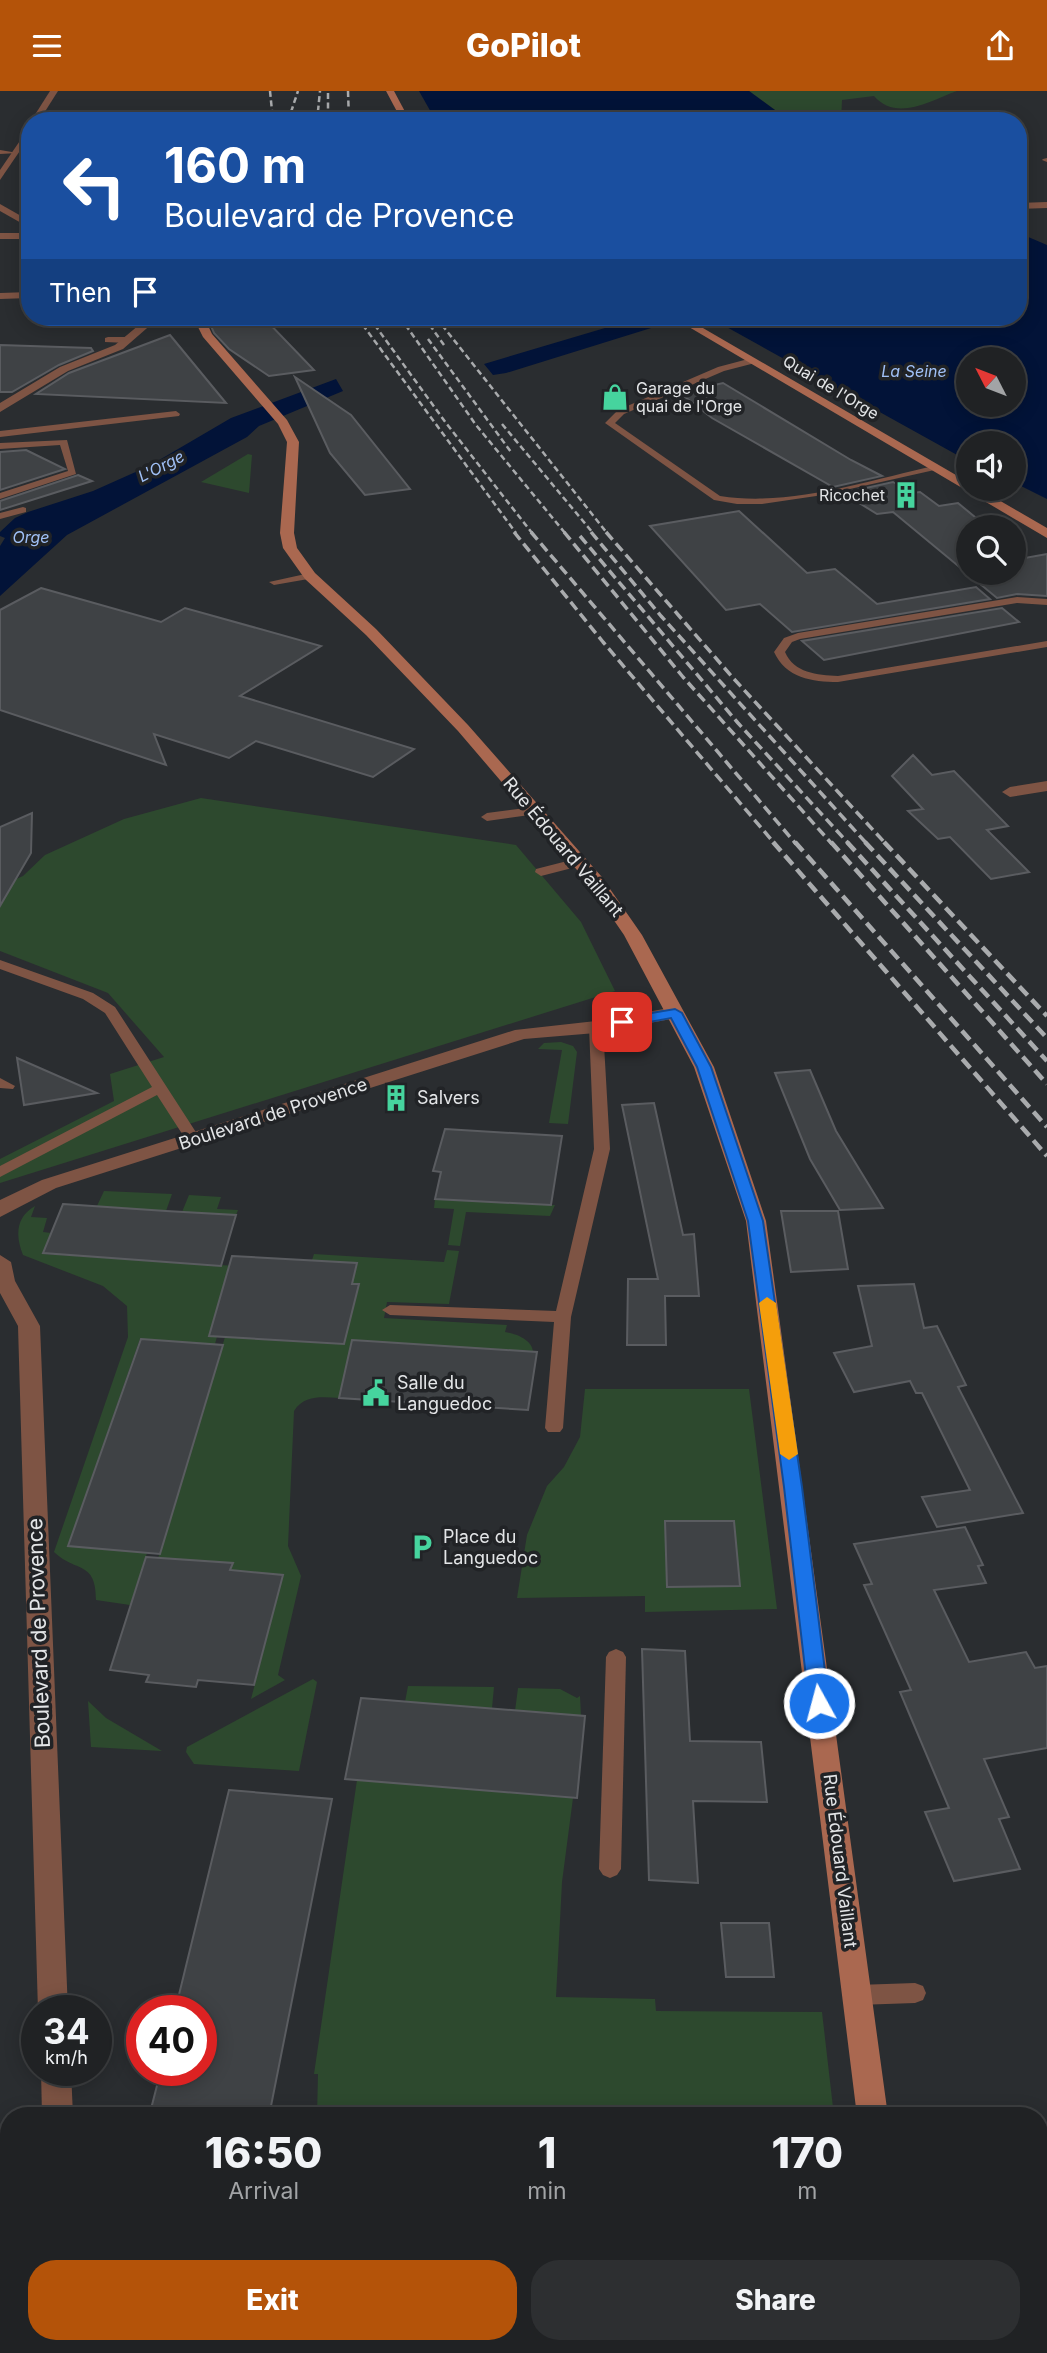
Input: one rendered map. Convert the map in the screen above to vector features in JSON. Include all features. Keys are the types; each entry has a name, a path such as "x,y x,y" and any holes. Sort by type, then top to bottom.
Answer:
{"street":[{"path":"41,112 54,91"},
{"path":"390,91 401,112"},
{"path":"1,173 21,143"},
{"path":"1027,206 1047,205"},
{"path":"0,207 21,220"},
{"path":"0,236 21,236"},
{"path":"0,296 21,295"},
{"path":"0,408 64,369 128,340 139,326"},
{"path":"189,326 204,330"},
{"name":"Rue Édouard Vaillant","path":"202,326 283,423 293,442 287,533 290,548 310,576 371,632 463,728 579,863 622,917 704,1067 755,1221 793,1487 872,2107"},
{"name":"Quai de l'Orge","path":"693,326 956,481"},
{"name":"Quai de l'Orge","path":"990,501 1047,534"},
{"path":"1010,792 1047,786"},
{"name":"Boulevard de Provence","path":"0,1208 49,1184 523,1034 596,1027 675,1013"},
{"name":"Boulevard de Provence","path":"0,1262 4,1282 29,1326 52,1995"},
{"path":"57,2086 58,2107"}],"lane":[{"path":"0,152 15,153"},
{"path":"108,340 128,340"},
{"path":"752,361 695,380 621,412 610,423 717,498 736,502 769,500 934,469"},
{"path":"695,380 707,386"},
{"path":"0,434 176,414"},
{"path":"0,446 64,442 73,472 0,496"},
{"path":"0,516 23,510"},
{"path":"274,582 310,576"},
{"path":"1047,603 1017,600 798,636 788,640 779,652 793,669 823,679 838,679 1047,643"},
{"path":"488,817 533,811"},
{"path":"541,872 579,863"},
{"path":"0,964 104,1004 193,1140"},
{"path":"554,1427 563,1317 602,1149 596,1027"},
{"path":"0,1172 160,1088"},
{"path":"390,1310 563,1317"},
{"path":"610,1868 616,1657"},
{"path":"857,1996 915,1993"}],"green space":[{"path":"749,91 957,91 914,107 893,108 874,96 842,100 841,112 778,112"},
{"path":"248,454 252,455 249,493 201,482"},
{"path":"201,798 516,845 581,922 615,991 0,1183 0,1159 114,1101 110,1074 164,1057 108,993 0,951 0,886 23,876 45,855 124,819"},
{"path":"561,1042 573,1046 577,1052 568,1124 549,1123 562,1050 538,1049 544,1043"},
{"path":"104,1191 172,1194 166,1211 97,1206"},
{"path":"189,1195 221,1197 217,1209 238,1210 236,1215 182,1212"},
{"path":"435,1199 555,1205 550,1216 466,1212 460,1246 448,1245 454,1209 434,1208"},
{"path":"35,1206 31,1217 47,1218 43,1232 51,1233 43,1254 236,1266 228,1294 221,1294 213,1321 221,1322 215,1344 140,1339 68,1545 147,1553 130,1605 96,1600 93,1579 89,1573 54,1552 128,1337 127,1306 103,1286 23,1255 19,1227 24,1215"},
{"path":"447,1250 459,1251 449,1304 387,1302 384,1318 507,1325 505,1332 526,1340 533,1351 352,1344 339,1398 314,1398 298,1406 294,1411 288,1546 301,1576 278,1675 285,1680 251,1699 283,1575 230,1570 232,1563 187,1560 184,1567 156,1565 225,1337 352,1313 359,1285 352,1284 356,1263 312,1260 314,1254 444,1262"},
{"path":"585,1389 749,1389 777,1609 645,1612 645,1596 517,1598 527,1535 547,1486 564,1467 580,1437"},
{"path":"313,1679 317,1682 299,1771 194,1764 186,1752 187,1747"},
{"path":"408,1686 494,1687 492,1708 405,1702"},
{"path":"518,1688 560,1689 577,1698 580,1696 581,1716 515,1711"},
{"path":"88,1701 106,1718 162,1751 91,1747"},
{"path":"357,1780 573,1798 562,1882 556,1997 655,1999 656,2011 822,2012 833,2107 317,2107 318,2074 314,2074"}],"water":[{"path":"419,91 749,91 778,112 431,112"},
{"name":"La Seine","path":"1027,236 1047,245 1047,499 1026,488 1026,431 956,431 956,454 725,326 1027,326"},
{"name":"La Seine","path":"612,326 658,326 506,373 493,375 484,364"},
{"name":"Orge","path":"336,379 343,391 259,426 247,437 67,535 0,596 0,546 5,538 0,536 0,532 15,518 93,491 149,466 231,418"}],"building":[{"path":"211,326 272,326 314,370 269,376 229,349"},
{"path":"170,335 226,403 36,394 69,373"},
{"path":"0,345 91,348 93,351 59,365 12,392 0,392"},
{"path":"295,377 351,415 410,489 365,495 330,453"},
{"path":"723,383 882,476 833,487 712,418 680,393"},
{"path":"26,450 65,469 0,490 0,452"},
{"path":"78,475 92,481 0,510 0,501"},
{"path":"893,482 912,493 920,492 939,506 958,503 972,515 956,515 956,564 893,512 877,514 843,493"},
{"path":"739,511 807,573 835,569 877,604 976,587 990,599 792,632 760,604 726,610 650,526"},
{"path":"1047,554 1047,596 1017,594 997,598 981,585 1026,585 1026,558"},
{"path":"41,588 161,622 185,608 321,646 240,696 414,749 373,777 256,741 229,758 154,734 166,765 0,710 0,610"},
{"path":"1002,608 1019,622 824,660 802,641"},
{"path":"913,755 932,775 954,771 1008,826 987,830 1029,872 991,879 950,837 938,839 908,811 923,809 892,776"},
{"path":"32,813 31,853 0,906 0,827"},
{"path":"17,1058 97,1093 24,1105"},
{"path":"810,1070 836,1131 883,1208 840,1210 810,1159 775,1073"},
{"path":"654,1103 683,1235 694,1234 699,1296 665,1296 666,1345 627,1345 628,1279 658,1279 622,1105"},
{"path":"445,1129 562,1136 551,1205 435,1199 441,1172 433,1171"},
{"path":"63,1204 236,1215 221,1266 43,1253"},
{"path":"781,1211 838,1211 848,1269 791,1272"},
{"path":"232,1256 357,1263 352,1284 359,1284 344,1344 209,1336"},
{"path":"914,1284 924,1328 937,1326 966,1385 958,1387 1023,1513 937,1527 922,1497 970,1490 922,1393 916,1393 910,1381 854,1392 834,1353 872,1346 858,1286"},
{"path":"141,1339 223,1345 160,1554 68,1546"},
{"path":"352,1340 537,1352 528,1410 339,1398"},
{"path":"665,1521 734,1521 740,1586 667,1587"},
{"path":"965,1527 983,1565 978,1566 986,1583 934,1590 969,1662 1026,1652 1035,1668 1047,1666 1047,1748 984,1759 1009,1817 999,1819 1020,1869 954,1881 925,1812 949,1808 900,1692 911,1690 864,1585 872,1584 854,1544"},
{"path":"146,1557 233,1563 230,1570 283,1575 254,1685 198,1680 196,1687 146,1682 149,1675 110,1670"},
{"path":"642,1649 685,1651 690,1741 761,1742 767,1802 693,1801 698,1883 649,1880"},
{"path":"361,1698 585,1716 577,1798 345,1779"},
{"path":"229,1790 332,1799 271,2107 152,2107 157,2086 217,2086 217,1995 179,1995"},
{"path":"721,1923 769,1923 774,1977 726,1977"}],"railway":[{"path":"270,91 272,112"},
{"path":"291,112 298,91"},
{"path":"318,112 320,91"},
{"path":"348,91 349,112"},
{"path":"328,93 328,112"},
{"path":"364,326 516,533"},
{"path":"376,326 446,423 532,533"},
{"path":"406,326 476,425 565,533"},
{"path":"430,326 444,345"},
{"path":"443,326 607,533"},
{"path":"428,339 511,452"},
{"path":"502,424 593,533"},
{"path":"514,532 603,642 775,844"},
{"path":"531,532 796,844"},
{"path":"564,532 683,677 832,844"},
{"path":"591,532 661,616 867,844"},
{"path":"606,532 734,679 886,844"},
{"path":"580,536 738,723 849,844"},
{"path":"773,842 1047,1156"},
{"path":"795,842 1047,1127"},
{"path":"831,842 1047,1084"},
{"path":"847,842 1047,1061"},
{"path":"865,842 1047,1038"},
{"path":"884,842 1047,1016"}],"slow traffic":[{"path":"767,1303 789,1454"}],"place":[{"name":"Garage du quai de l'Orge","path":"615,397"},
{"name":"Ricochet","path":"906,495"},
{"name":"Salvers","path":"396,1098"},
{"name":"Salle du Languedoc","path":"376,1393"},
{"name":"Place du Languedoc","path":"422,1547"}],"route":[{"path":"622,1022 675,1013 704,1067 755,1221 782,1401 819,1703"}],"water label":[{"name":"L'Orge","path":"161,466"}]}
